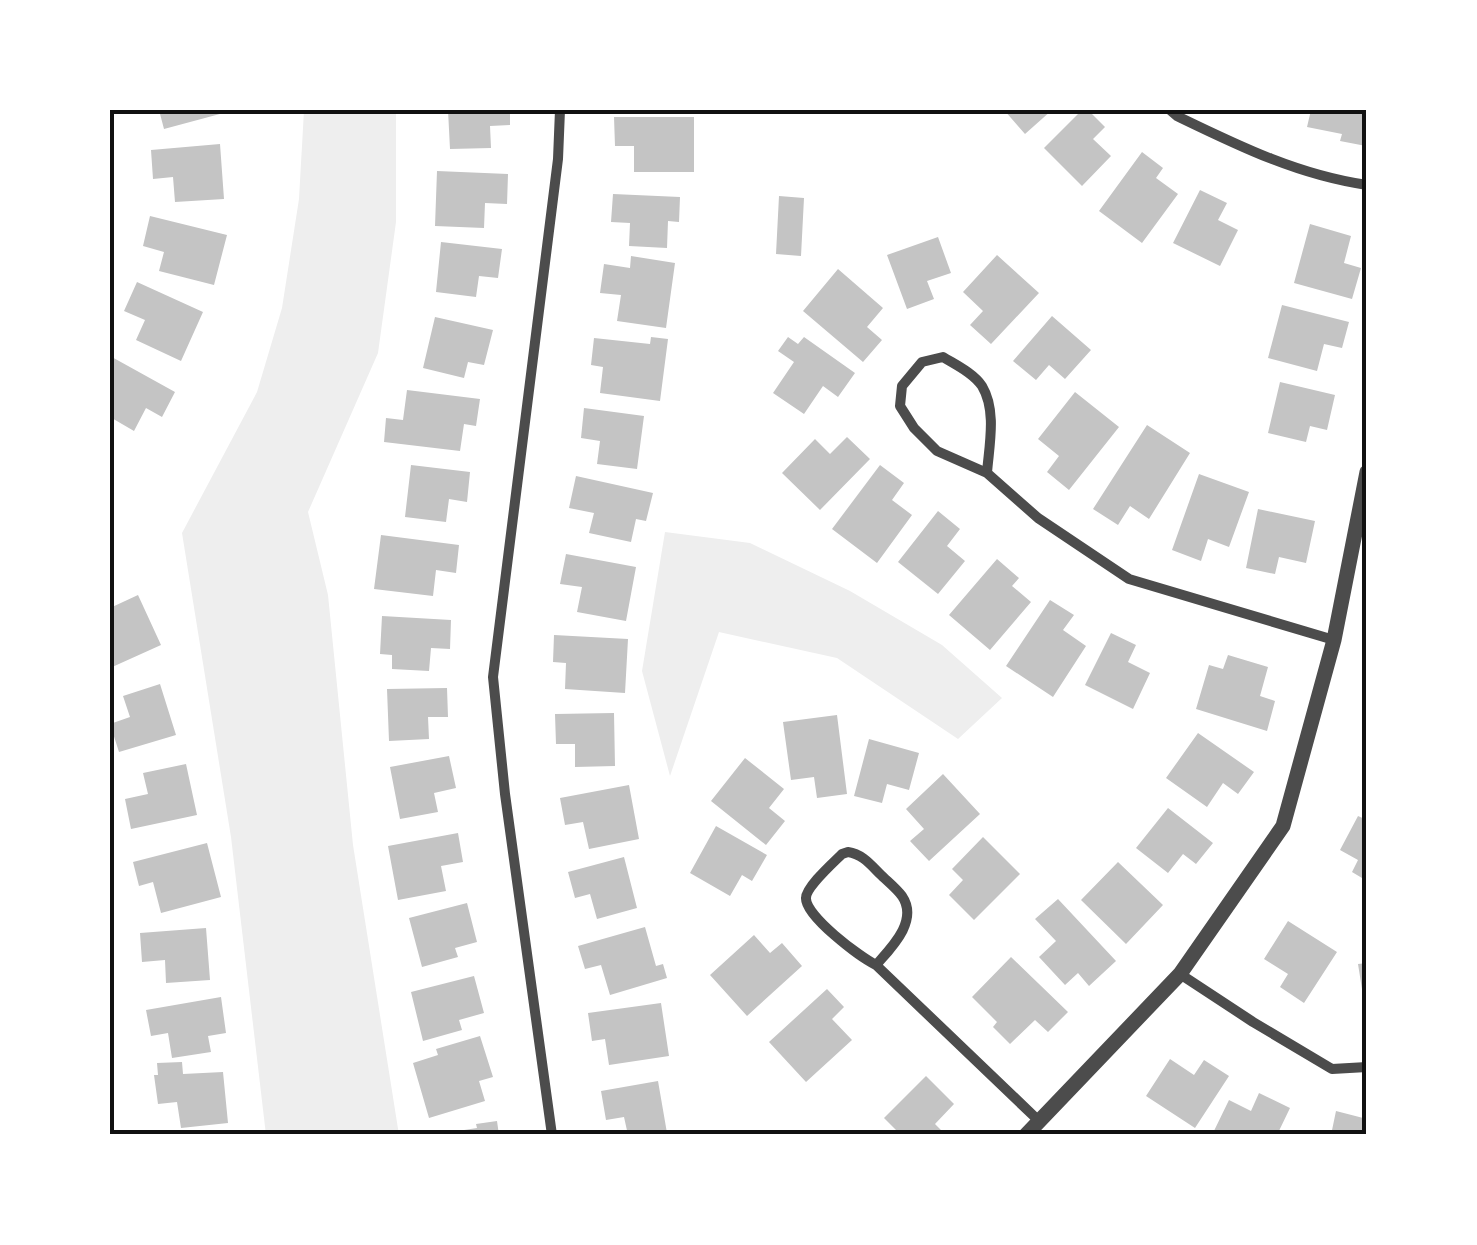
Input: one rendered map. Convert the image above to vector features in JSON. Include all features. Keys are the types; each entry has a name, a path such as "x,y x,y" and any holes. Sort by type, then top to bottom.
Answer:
{"street":[{"path":"552,1135 505,794 493,677 558,160 560,110"},
{"path":"1170,110 1266,158 1367,186"},
{"path":"987,473 992,415 982,386 967,371 943,357 922,362 902,386 900,406 914,428 937,451 987,473 1038,518 1129,578 1334,640"},
{"path":"1026,1135 1180,974 1283,826 1334,640 1367,472"},
{"path":"876,965 907,921 906,905 898,891 865,860 848,852 807,892 806,903 812,913 852,951 876,965 1039,1121"},
{"path":"1180,974 1332,1068 1367,1067"}],"shaded area":[{"path":"304,110 396,110 396,222 378,353 308,512 328,595 353,845 399,1135 266,1135 231,837 182,533 257,392 282,308 299,199"},
{"path":"665,532 750,543 850,591 942,645 1002,698 958,739 837,658 719,632 670,776 642,671"}],"building":[{"path":"159,110 231,110 231,111 164,129"},
{"path":"448,110 510,110 510,125 490,126 491,148 450,149"},
{"path":"1004,110 1052,110 1025,134"},
{"path":"1082,110 1088,110 1105,127 1093,139 1111,156 1082,186 1044,148"},
{"path":"1311,110 1367,110 1366,146 1340,141 1342,134 1307,127"},
{"path":"614,117 694,117 694,172 634,172 634,146 615,146"},
{"path":"220,144 224,199 175,202 173,177 153,179 151,150"},
{"path":"1142,152 1163,168 1156,178 1178,194 1142,243 1099,211"},
{"path":"437,171 508,174 507,204 485,203 484,228 435,226"},
{"path":"1200,190 1227,203 1218,220 1238,230 1220,266 1173,243"},
{"path":"613,194 680,197 679,222 668,221 667,248 629,246 630,223 611,222"},
{"path":"779,196 804,198 801,256 776,254"},
{"path":"150,216 227,235 214,285 159,271 164,252 143,246"},
{"path":"1310,224 1351,236 1344,263 1361,268 1352,299 1294,283"},
{"path":"938,237 951,273 927,281 934,299 907,309 887,255"},
{"path":"441,242 502,249 498,278 479,276 476,297 436,292"},
{"path":"997,255 1039,293 991,344 970,325 983,311 963,292"},
{"path":"631,256 675,263 666,328 617,321 621,295 600,293 604,264 630,268"},
{"path":"838,269 883,308 867,327 882,340 863,362 803,311"},
{"path":"137,282 203,312 181,361 136,340 145,320 124,311"},
{"path":"1282,305 1349,322 1342,348 1324,344 1317,371 1268,358"},
{"path":"1052,316 1091,350 1065,379 1049,365 1036,380 1013,361"},
{"path":"435,317 493,330 484,365 468,362 464,378 423,368"},
{"path":"651,337 668,339 660,401 600,393 603,367 591,365 594,338 650,344"},
{"path":"788,337 798,344 804,337 855,373 838,397 823,386 804,414 773,393 794,362 778,351"},
{"path":"110,356 175,392 162,417 146,408 134,431 110,417"},
{"path":"1280,382 1335,395 1327,430 1310,426 1306,442 1268,433"},
{"path":"407,390 480,399 476,426 464,424 460,451 384,442 386,418 403,420"},
{"path":"1075,392 1119,427 1069,490 1047,472 1059,456 1038,439"},
{"path":"584,408 644,416 637,469 597,464 600,441 581,438"},
{"path":"1147,425 1190,453 1149,519 1130,506 1118,525 1093,509"},
{"path":"847,437 870,459 820,510 782,473 815,439 830,454"},
{"path":"411,465 470,472 467,502 449,499 446,522 405,517"},
{"path":"880,465 904,483 892,500 912,515 877,563 832,529"},
{"path":"1199,474 1249,492 1229,547 1208,539 1201,561 1172,550"},
{"path":"576,476 653,493 646,521 636,519 631,542 589,533 594,513 569,508"},
{"path":"1258,509 1315,521 1306,563 1279,557 1275,574 1246,568"},
{"path":"938,511 960,529 947,546 965,561 938,594 898,562"},
{"path":"381,535 459,545 456,573 436,570 433,596 374,589"},
{"path":"566,554 636,567 626,621 577,612 582,587 560,584"},
{"path":"997,559 1019,578 1012,586 1031,602 990,650 949,615"},
{"path":"138,595 161,645 110,668 110,608"},
{"path":"1050,600 1074,615 1063,630 1086,646 1053,697 1006,666"},
{"path":"382,616 451,620 450,649 431,648 429,671 392,669 392,655 380,654"},
{"path":"1111,633 1136,645 1128,662 1150,673 1133,709 1085,685"},
{"path":"554,635 628,639 625,693 565,689 566,663 553,662"},
{"path":"1228,655 1268,667 1260,696 1275,701 1267,731 1196,709 1209,665 1223,669"},
{"path":"160,684 176,735 119,752 110,724 130,717 123,696"},
{"path":"447,688 448,717 428,717 429,739 389,741 387,689"},
{"path":"614,713 615,766 575,767 575,744 556,744 555,714"},
{"path":"837,715 847,794 817,798 814,777 791,780 783,722"},
{"path":"1198,733 1254,772 1238,794 1223,783 1207,807 1166,778"},
{"path":"869,739 919,753 909,790 887,784 882,803 854,796"},
{"path":"449,756 456,788 434,793 438,812 400,819 390,767"},
{"path":"745,758 784,789 769,808 785,821 766,845 711,801"},
{"path":"186,764 197,815 131,829 125,799 148,794 143,773"},
{"path":"943,774 980,814 929,861 910,841 924,829 906,809"},
{"path":"629,785 639,839 589,849 583,822 565,825 560,798"},
{"path":"1168,808 1213,843 1196,864 1183,854 1168,873 1136,848"},
{"path":"1358,816 1367,820 1367,881 1352,872 1358,860 1340,850"},
{"path":"716,826 767,855 752,881 742,875 730,896 690,873"},
{"path":"458,833 463,862 441,866 446,891 398,900 388,846"},
{"path":"983,837 1020,874 974,920 949,895 963,880 952,869"},
{"path":"207,843 221,897 161,913 153,882 139,886 133,862"},
{"path":"624,857 637,908 597,919 590,894 575,898 568,872"},
{"path":"1118,862 1163,905 1126,944 1081,900"},
{"path":"1058,899 1116,961 1089,986 1078,973 1065,985 1039,957 1056,941 1035,919"},
{"path":"467,903 477,942 455,948 458,957 422,967 409,918"},
{"path":"1288,921 1337,952 1304,1003 1280,987 1288,974 1264,959"},
{"path":"645,927 656,966 663,964 667,978 610,995 601,965 585,969 578,946"},
{"path":"206,928 210,980 166,983 165,960 142,962 140,933"},
{"path":"754,935 770,953 782,943 802,966 747,1016 710,975"},
{"path":"1011,957 1068,1012 1048,1032 1035,1020 1010,1044 993,1027 997,1022 972,997"},
{"path":"1367,963 1367,1007 1365,1008 1358,964"},
{"path":"474,976 484,1013 459,1020 462,1030 423,1041 411,992"},
{"path":"827,989 844,1007 832,1019 852,1040 806,1082 769,1042"},
{"path":"221,997 226,1033 208,1036 211,1052 172,1058 168,1033 151,1036 146,1010"},
{"path":"661,1003 669,1056 609,1065 605,1039 592,1041 588,1013"},
{"path":"480,1036 493,1077 479,1081 485,1101 429,1118 413,1063 438,1055 436,1049"},
{"path":"1170,1059 1194,1075 1204,1060 1229,1076 1195,1128 1146,1096"},
{"path":"182,1062 183,1074 223,1072 228,1123 181,1128 177,1102 158,1104 154,1075 158,1075 157,1063"},
{"path":"926,1076 954,1104 935,1124 946,1135 901,1135 884,1118"},
{"path":"658,1081 667,1133 628,1135 624,1117 606,1120 601,1091"},
{"path":"1259,1093 1290,1108 1277,1135 1212,1135 1229,1100 1251,1111"},
{"path":"1336,1111 1367,1119 1367,1135 1331,1135"},
{"path":"497,1121 499,1135 445,1135 477,1128 476,1124"}]}
